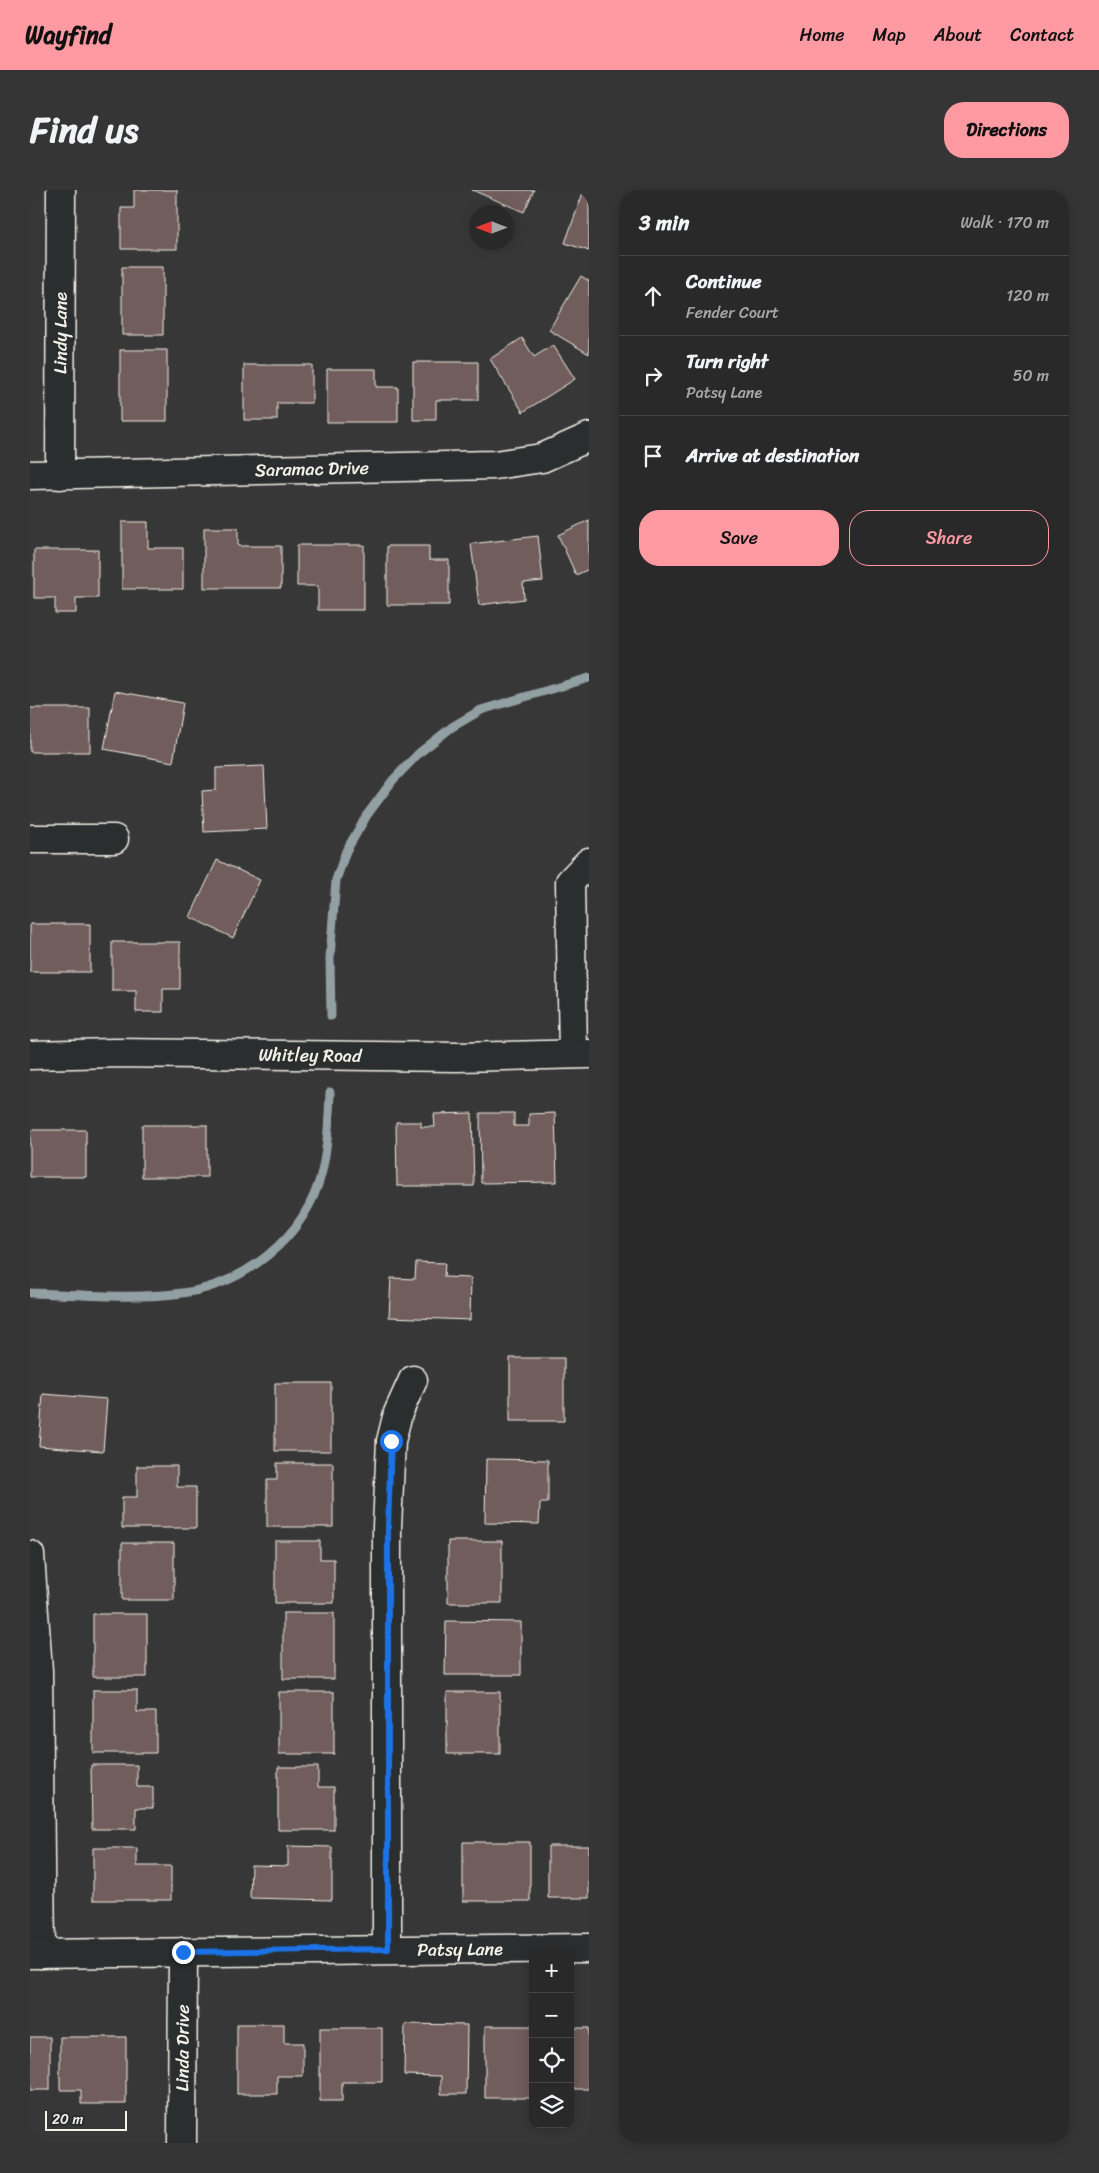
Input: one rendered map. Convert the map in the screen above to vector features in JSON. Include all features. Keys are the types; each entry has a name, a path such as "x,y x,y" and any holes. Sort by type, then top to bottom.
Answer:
{"street":[{"name":"Lindy Lane","path":"60,476 61,190"},
{"name":"Saramac Drive","path":"30,475 60,476 495,465 542,458 589,437"},
{"path":"30,839 114,839"},
{"path":"581,1054 570,882 589,862"},
{"name":"Whitley Road","path":"30,1054 288,1054 457,1057 581,1054"},
{"path":"388,1949 388,1527 391,1441 398,1412 413,1380"},
{"path":"30,1555 38,1671 35,1954"},
{"name":"Patsy Lane","path":"35,1954 589,1948"},
{"name":"Linda Drive","path":"182,2143 183,1952"}],"building":[{"path":"134,190 177,190 177,249 121,249 121,208 134,208"},
{"path":"472,190 534,190 524,212 514,208 514,205 507,205"},
{"path":"584,190 589,190 589,251 565,243"},
{"path":"122,267 163,267 163,335 122,335"},
{"path":"581,276 589,281 589,354 549,330"},
{"path":"522,338 534,357 553,345 575,379 523,412 490,359"},
{"path":"120,350 167,350 167,421 120,421"},
{"path":"413,362 478,362 478,400 436,400 436,420 413,420"},
{"path":"244,365 312,365 312,403 277,403 277,420 244,420"},
{"path":"327,369 376,369 376,387 398,387 398,422 327,422"},
{"path":"589,520 589,569 576,575 558,535"},
{"path":"122,522 148,522 148,548 183,548 183,589 122,589"},
{"path":"204,528 238,528 238,546 281,546 281,588 204,588"},
{"path":"538,536 543,581 523,583 524,599 479,605 471,544"},
{"path":"297,545 364,545 364,610 318,610 318,586 297,586"},
{"path":"387,546 429,546 429,560 449,560 449,605 387,605"},
{"path":"34,550 98,550 98,598 76,598 76,613 55,613 55,598 34,598"},
{"path":"115,691 183,703 173,762 104,749"},
{"path":"30,708 90,708 90,752 30,752"},
{"path":"264,766 267,829 204,832 202,791 216,790 216,768"},
{"path":"217,860 260,880 233,938 190,917"},
{"path":"30,924 90,924 90,972 30,972"},
{"path":"112,942 180,942 180,989 163,989 163,1012 136,1012 136,991 112,991"},
{"path":"472,1113 474,1186 397,1186 396,1122 421,1122 421,1127 435,1127 434,1114"},
{"path":"480,1113 514,1113 514,1126 529,1126 529,1114 555,1113 557,1182 481,1183"},
{"path":"142,1125 207,1125 207,1177 142,1177"},
{"path":"30,1130 86,1130 86,1177 30,1177"},
{"path":"416,1262 445,1263 444,1277 471,1278 470,1320 389,1317 391,1278 415,1279"},
{"path":"510,1358 564,1358 564,1421 510,1421"},
{"path":"275,1383 331,1383 331,1451 275,1451"},
{"path":"43,1394 107,1399 103,1451 39,1446"},
{"path":"486,1459 548,1460 548,1503 540,1503 539,1524 485,1523"},
{"path":"277,1463 333,1463 333,1527 267,1527 267,1480 277,1480"},
{"path":"137,1466 177,1466 177,1487 196,1487 196,1528 122,1528 122,1497 137,1497"},
{"path":"275,1541 320,1541 320,1559 334,1559 334,1603 275,1603"},
{"path":"448,1541 502,1541 502,1603 448,1603"},
{"path":"122,1543 174,1543 174,1600 122,1600"},
{"path":"283,1613 334,1613 334,1679 283,1679"},
{"path":"93,1614 147,1614 147,1677 93,1677"},
{"path":"446,1621 521,1622 521,1675 445,1675"},
{"path":"93,1690 137,1690 137,1712 156,1712 156,1753 93,1753"},
{"path":"279,1692 334,1692 334,1754 279,1754"},
{"path":"447,1692 500,1692 500,1754 447,1754"},
{"path":"91,1765 137,1765 137,1787 153,1787 153,1808 136,1808 136,1829 92,1829"},
{"path":"278,1767 318,1767 318,1787 334,1787 334,1830 278,1830"},
{"path":"463,1842 530,1842 530,1901 463,1901"},
{"path":"288,1846 332,1847 332,1900 250,1898 251,1865 288,1866"},
{"path":"548,1846 589,1846 589,1898 548,1898"},
{"path":"93,1848 137,1848 137,1866 171,1866 171,1900 93,1900"},
{"path":"237,2024 284,2024 284,2043 303,2043 303,2076 277,2076 277,2094 237,2094"},
{"path":"405,2024 467,2025 466,2094 441,2094 441,2076 404,2075"},
{"path":"485,2026 529,2026 529,2098 485,2098"},
{"path":"320,2028 382,2028 382,2082 342,2082 342,2101 320,2101"},
{"path":"574,2028 589,2028 589,2089 574,2089"},
{"path":"30,2037 50,2037 50,2090 30,2090"},
{"path":"60,2037 126,2037 126,2104 81,2104 81,2090 60,2090"}],"waterway":[{"path":"331,1016 330,958 336,880 346,851 367,815 393,780 419,753 452,727 481,710 589,678"},
{"path":"30,1293 121,1296 174,1294 199,1290 224,1282 246,1270 268,1255 286,1238 302,1218 314,1195 326,1151 330,1092"}],"route":[{"path":"183,1952 388,1949 388,1527 391,1441"}]}
